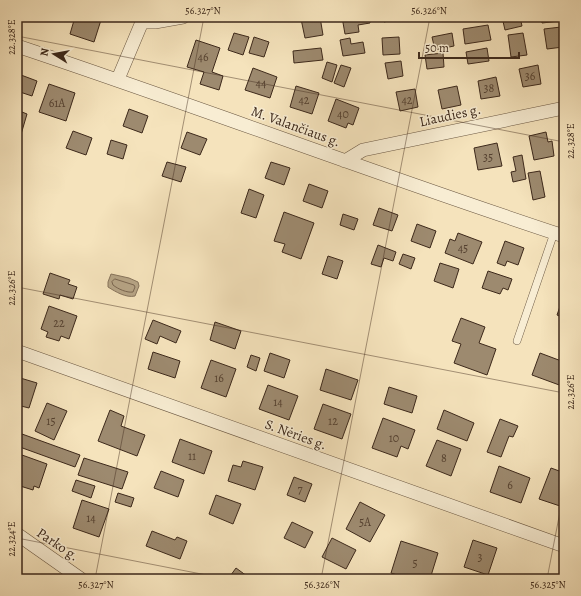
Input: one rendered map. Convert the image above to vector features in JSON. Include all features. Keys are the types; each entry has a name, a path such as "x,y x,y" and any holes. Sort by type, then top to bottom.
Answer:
{"street":[{"path":"118,79 141,20 156,22 183,17"},
{"name":"M. Valančiaus g.","path":"17,46 118,79 345,161 559,235"},
{"name":"Liaudies g.","path":"345,161 363,150 564,108"},
{"name":"S. Nėries g.","path":"17,351 564,546"},
{"name":"Parko g.","path":"17,534 81,579"}],"lane":[{"path":"517,341 559,235"}],"water":[{"path":"111,274 129,278 138,282 139,286 135,296 118,293 108,287"}],"building":[{"path":"75,17 93,17 101,20 94,42 70,34"},
{"path":"320,17 323,35 305,38 301,19"},
{"path":"342,17 369,17 370,23 358,25 359,32 345,34"},
{"path":"383,17 402,17 402,18 384,22"},
{"path":"427,17 446,17 446,18 428,21"},
{"path":"502,17 520,17 522,26 505,30"},
{"path":"541,17 559,17 559,21 542,23"},
{"path":"488,25 491,40 465,44 463,29"},
{"path":"561,27 563,47 547,49 544,29"},
{"path":"234,33 249,37 243,55 228,50"},
{"path":"452,33 454,46 435,50 432,37"},
{"path":"523,33 527,55 511,57 508,35"},
{"path":"254,37 269,42 264,57 249,53"},
{"path":"399,37 400,54 383,55 382,38"},
{"path":"350,38 351,44 363,42 365,53 343,56 340,40"},
{"path":"196,40 220,48 212,72 223,76 219,90 200,84 204,72 187,67"},
{"path":"321,48 323,60 294,63 293,51"},
{"path":"487,48 489,61 468,64 466,52"},
{"path":"443,53 444,67 427,69 425,55"},
{"path":"401,61 403,76 388,79 385,63"},
{"path":"327,62 337,65 332,82 322,78"},
{"path":"341,65 351,68 344,87 334,83"},
{"path":"538,65 541,84 523,87 519,69"},
{"path":"564,65 564,84 561,66"},
{"path":"253,68 277,77 270,98 245,90"},
{"path":"21,75 37,81 32,96 17,91"},
{"path":"496,77 500,96 481,99 478,81"},
{"path":"49,84 75,93 66,121 39,112"},
{"path":"296,86 319,93 312,114 290,107"},
{"path":"457,86 461,105 442,109 438,90"},
{"path":"415,89 418,107 400,111 396,92"},
{"path":"336,99 359,108 353,125 348,123 346,128 328,121"},
{"path":"129,109 148,116 142,133 123,126"},
{"path":"17,110 27,114 17,148"},
{"path":"73,131 92,138 86,155 66,148"},
{"path":"187,132 207,139 200,155 181,148"},
{"path":"546,132 548,142 552,141 554,156 534,160 529,136"},
{"path":"111,140 127,145 123,159 107,154"},
{"path":"497,143 502,166 478,170 474,148"},
{"path":"522,155 526,179 513,182 511,172 516,171 513,157"},
{"path":"167,162 186,167 181,182 162,176"},
{"path":"271,162 290,168 284,185 265,178"},
{"path":"540,171 545,197 533,200 528,173"},
{"path":"309,184 328,191 322,208 303,201"},
{"path":"249,189 264,195 256,218 241,213"},
{"path":"379,208 398,215 392,231 373,225"},
{"path":"284,212 314,223 301,259 282,252 285,244 274,241"},
{"path":"343,214 358,219 354,230 340,225"},
{"path":"417,224 436,231 430,248 411,241"},
{"path":"458,233 482,242 473,264 445,253 450,239 455,241"},
{"path":"505,241 524,248 518,265 507,261 505,266 497,263"},
{"path":"378,245 396,252 393,261 384,258 381,267 371,264"},
{"path":"403,254 415,258 411,269 399,264"},
{"path":"328,256 343,261 337,279 322,274"},
{"path":"440,263 459,269 453,288 434,281"},
{"path":"488,271 512,279 508,290 503,288 500,294 482,288"},
{"path":"50,273 70,280 68,284 77,287 73,299 60,295 59,299 43,294"},
{"path":"564,298 564,318 557,315"},
{"path":"49,306 77,316 69,339 61,336 59,341 46,337 48,332 41,329"},
{"path":"461,318 485,327 479,343 496,349 487,375 454,363 461,344 452,341"},
{"path":"153,320 181,331 176,343 160,336 157,344 145,339"},
{"path":"215,322 241,331 235,349 210,340"},
{"path":"153,352 180,361 175,378 148,369"},
{"path":"270,353 290,360 284,378 264,371"},
{"path":"540,353 564,362 564,380 562,386 532,375"},
{"path":"251,355 260,358 256,371 247,367"},
{"path":"211,360 236,369 226,397 201,388"},
{"path":"326,369 358,380 351,400 320,390"},
{"path":"17,377 37,383 29,408 17,405"},
{"path":"268,385 298,396 289,420 259,409"},
{"path":"389,387 417,396 412,413 384,404"},
{"path":"47,403 67,411 54,440 35,431"},
{"path":"323,404 351,414 342,439 314,429"},
{"path":"110,410 124,416 121,426 145,435 137,456 98,441"},
{"path":"444,410 474,423 467,441 437,429"},
{"path":"383,418 415,430 408,449 401,446 397,457 372,448"},
{"path":"500,419 518,426 513,437 509,436 501,457 487,452"},
{"path":"22,434 80,455 75,467 17,446"},
{"path":"180,439 212,451 204,474 172,462"},
{"path":"437,440 461,449 451,476 426,466"},
{"path":"22,455 47,464 39,488 34,486 33,490 17,485 17,469"},
{"path":"84,458 128,472 122,489 78,475"},
{"path":"243,461 263,467 255,490 228,481 233,465 241,467"},
{"path":"499,466 530,478 521,503 490,492"},
{"path":"551,468 562,472 561,476 564,477 564,505 561,503 560,506 539,499"},
{"path":"161,471 184,480 178,497 154,488"},
{"path":"294,477 312,484 305,502 287,495"},
{"path":"76,480 95,486 91,498 72,491"},
{"path":"118,493 134,498 131,507 115,502"},
{"path":"216,495 241,504 233,524 209,514"},
{"path":"82,500 109,509 99,537 73,528"},
{"path":"360,502 385,515 370,542 346,529"},
{"path":"292,522 313,532 305,548 284,538"},
{"path":"152,531 175,540 177,537 187,541 180,559 146,546"},
{"path":"332,538 356,550 346,569 322,557"},
{"path":"473,540 497,548 488,575 464,567"},
{"path":"401,541 438,553 430,579 410,579 391,573"},
{"path":"236,568 251,579 228,579"}]}
